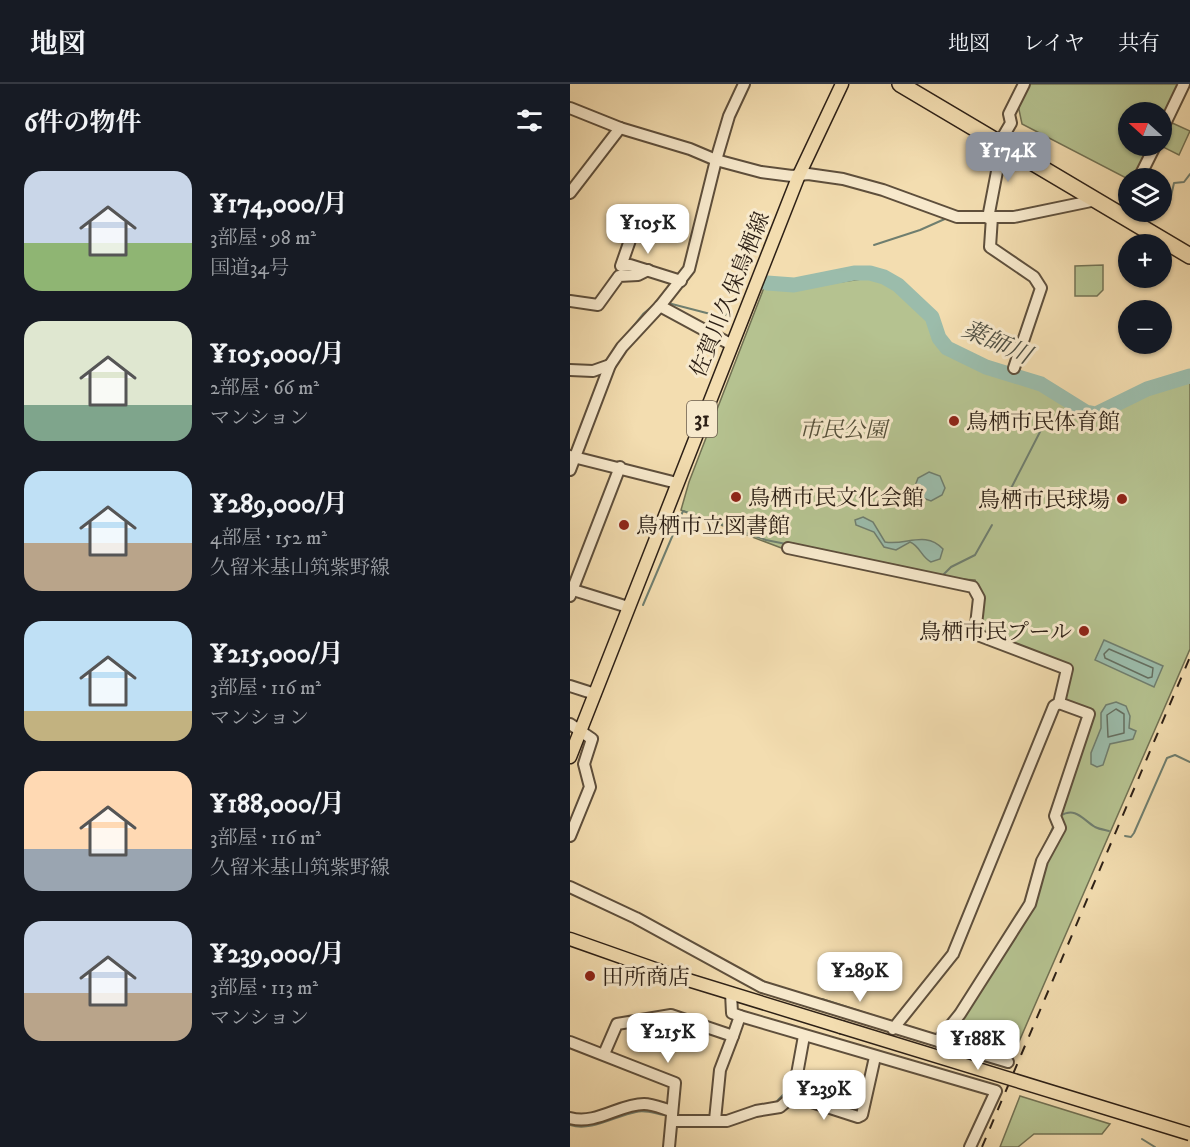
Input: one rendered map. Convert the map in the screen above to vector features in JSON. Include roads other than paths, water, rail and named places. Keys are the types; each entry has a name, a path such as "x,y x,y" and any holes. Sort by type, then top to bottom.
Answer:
{"highway":[{"path":"900,84 1190,256"}],"main road":[{"name":"佐賀川久保鳥栖線","path":"570,757 575,728 595,694 799,175 842,84"},
{"path":"570,939 748,999 1190,1134"}],"street":[{"path":"570,470 573,455 610,366 622,347 664,301 689,269 729,116 744,84"},
{"path":"1014,368 1041,288 1034,277 990,246 990,218 1004,135 1011,123 1009,114 1024,84"},
{"path":"1172,109 1184,84"},
{"path":"570,108 620,128 690,149 716,160 761,172 808,174 853,182 957,217 1024,216 1096,200"},
{"path":"570,193 620,128"},
{"path":"637,220 621,266 648,270 681,281"},
{"path":"570,301 598,305 619,276 638,275 648,270"},
{"path":"664,301 732,345"},
{"path":"570,370 593,371 610,366"},
{"path":"573,455 677,483"},
{"path":"620,467 571,592 628,607"},
{"path":"788,548 973,587 979,598 975,634 1066,669 1059,703 1054,706 953,954 893,1029"},
{"path":"570,686 595,694"},
{"path":"938,1041 960,1014 1030,904 1042,861 1060,828 1055,816 1089,714 1059,703"},
{"path":"570,836 590,787 585,764 592,739 575,728"},
{"path":"570,887 636,918 754,983 893,1029 1008,1062"},
{"path":"748,999 754,983"},
{"path":"731,993 732,1012 740,1016 996,1091 970,1147"},
{"path":"604,1054 617,1024 667,1015 733,1036"},
{"path":"715,1117 720,1070 740,1016"},
{"path":"570,1118 580,1120 602,1116 632,1105 646,1104 672,1116 715,1117 727,1121 756,1111 780,1107 793,1096 804,1036"},
{"path":"570,1042 675,1083 669,1147"},
{"path":"793,1096 858,1117 862,1115 875,1057"}],"water":[{"path":"929,472 940,476 945,488 942,495 931,501 920,497 915,486 918,478"},
{"path":"863,517 873,522 885,542 922,539 936,543 943,549 940,559 931,562 910,542 896,550 884,547 874,532 856,525 855,520"},
{"path":"1104,640 1163,666 1154,687 1095,660"},
{"path":"1116,702 1126,706 1130,716 1129,728 1136,731 1133,739 1110,744 1103,765 1097,767 1091,764 1091,753 1101,728 1101,713 1106,705"}],"waterway":[{"path":"1172,192 1174,183 1184,182 1190,174"},
{"path":"1037,207 1058,203"},
{"path":"874,245 920,230 947,218"},
{"name":"薬師川","path":"767,283 794,285 854,273 870,273 884,277 898,285 932,317 939,338 947,348 986,367 1041,384 1086,412 1096,414 1147,389 1190,376"},
{"path":"627,334 643,314 656,303"},
{"path":"668,303 722,317 730,312"},
{"path":"1005,500 1042,428 1080,408"},
{"path":"643,605 683,511 766,540 786,544"},
{"path":"942,576 951,567 975,555 992,525"},
{"path":"1125,836 1131,837 1134,833 1167,758 1175,755 1190,762"},
{"path":"1060,816 1075,813 1095,827 1109,831"},
{"path":"1045,845 1054,825"},
{"path":"1031,881 1034,869"},
{"path":"822,999 894,1022"},
{"path":"902,1024 936,1035"},
{"path":"795,1056 797,1044"},
{"path":"775,1103 787,1091 790,1082"},
{"path":"570,1125 578,1127 595,1125 640,1111 669,1116"},
{"path":"684,1116 711,1116"},
{"path":"1142,1139 1155,1147"}],"railway":[{"path":"982,1147 1190,657"}],"place":[{"name":"鳥栖市民体育館","path":"954,421"},
{"name":"鳥栖市民文化会館","path":"736,497"},
{"name":"鳥栖市民球場","path":"1122,499"},
{"name":"鳥栖市立図書館","path":"624,525"},
{"name":"鳥栖市民プール","path":"1084,631"},
{"name":"田所商店","path":"590,976"}],"park label":[{"name":"市民公園","path":"843,429"}]}
